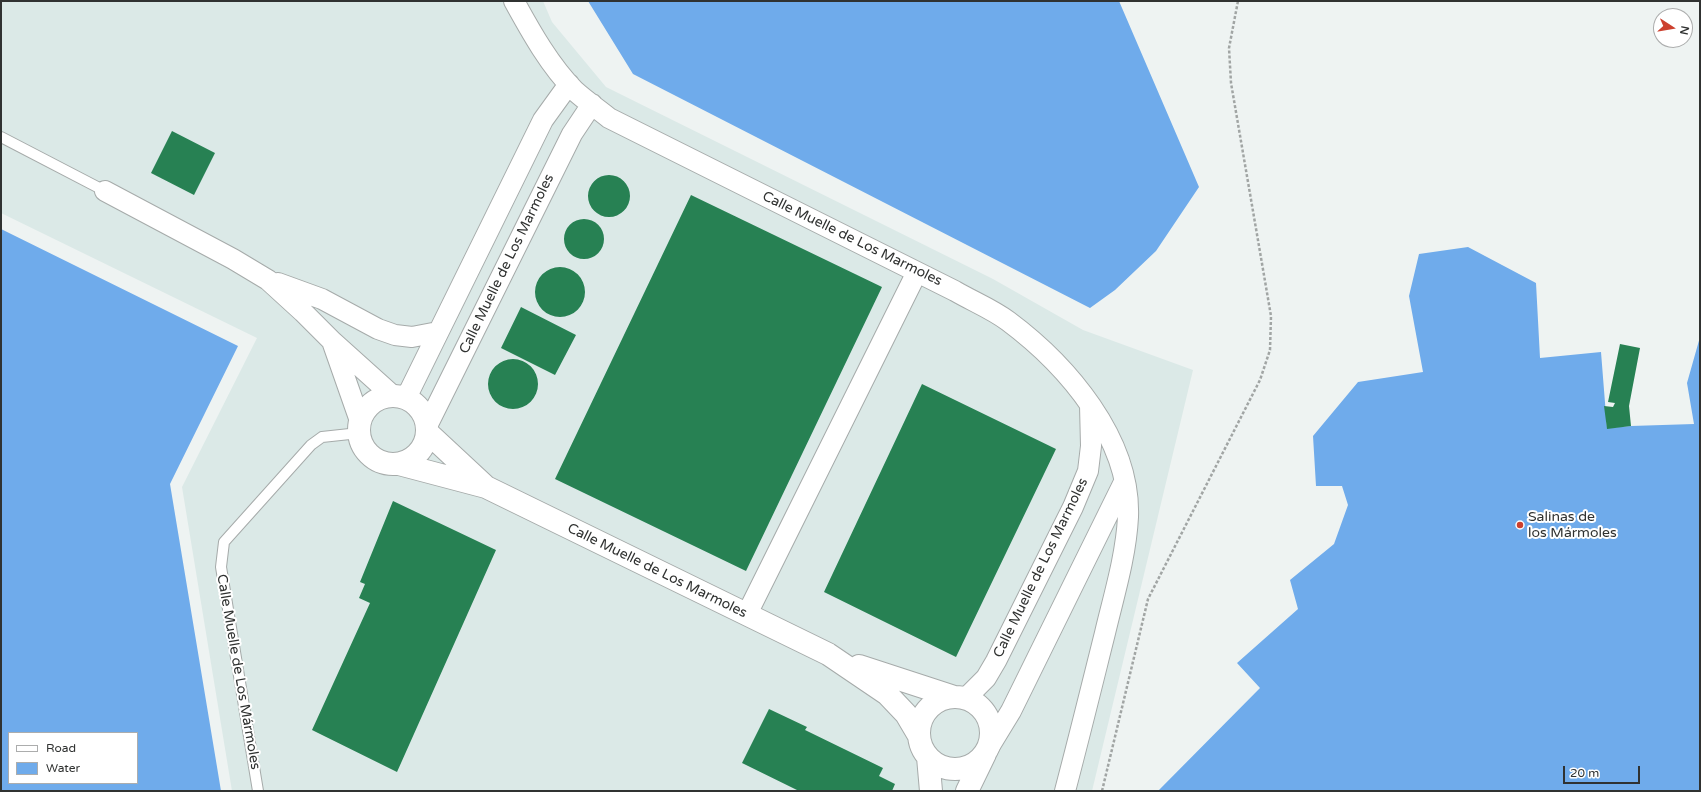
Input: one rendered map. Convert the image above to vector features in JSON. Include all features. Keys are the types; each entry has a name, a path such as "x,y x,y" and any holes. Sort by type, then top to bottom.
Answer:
{"street":[{"name":"Calle Muelle de Los Marmoles","path":"514,1 529,28 569,84 609,118 917,272 1007,320 1054,361 1090,403 1119,457 1125,482 1128,516 1113,598 1066,791"},
{"path":"359,427 365,411 372,403 382,398 398,397 410,390 542,120 569,84"},
{"name":"Calle Muelle de Los Marmoles","path":"486,487 427,429 572,134 592,104"},
{"path":"105,191 233,259 268,280 303,312 332,342 398,397 414,403 421,411 427,429 424,444 418,453 409,460 399,464 387,464 376,460 368,453 362,444 359,427 332,342"},
{"path":"747,614 917,272"},
{"path":"268,280 322,299 378,329 395,335 412,337 438,332"},
{"name":"Calle Muelle de Los Marmoles","path":"960,698 986,678 996,661 1073,507 1088,470 1091,446 1090,403"},
{"name":"Calle Muelle de Los Marmoles","path":"399,464 486,487 828,654"},
{"path":"828,654 886,694 906,714 919,736 922,747 928,757 937,764 947,768 958,769 969,766 986,752 1011,711 1125,482"},
{"path":"828,654 976,703 984,711 989,721 991,732 990,742 967,791"},
{"path":"919,736 920,724 925,714 933,705 943,699 960,698"},
{"path":"928,757 931,791"}],"lane":[{"path":"1,137 105,191"},
{"name":"Calle Muelle de Los Mármoles","path":"258,791 221,567 224,542 311,445 322,437 359,427"}],"path":[{"path":"1102,791 1148,599 1260,380 1270,350 1272,316 1231,84 1229,48 1238,1"}],"shaded area":[{"path":"1,1 543,1 552,22 606,87 993,279 1083,330 1193,370 1092,791 232,791 182,487 257,338 1,213"}],"water":[{"path":"588,1 1119,1 1199,187 1156,251 1115,290 1090,308 633,74"},
{"path":"1,229 238,346 170,484 221,791 1,791"},
{"name":"Salinas de los Mármoles","path":"1468,247 1536,283 1540,358 1601,352 1607,428 1694,424 1687,383 1700,337 1700,791 1158,791 1260,688 1237,663 1298,609 1290,580 1334,544 1348,505 1342,486 1316,486 1313,436 1358,382 1423,372 1409,296 1419,254"}],"building":[{"path":"172,131 215,153 194,195 151,173"},
{"path":"605,175 613,175 624,181 630,192 630,200 624,211 613,217 605,217 594,211 588,200 588,192 594,181"},
{"path":"691,195 882,287 746,571 555,479"},
{"path":"588,219 595,222 601,228 604,239 603,247 595,256 588,259 580,259 573,256 565,247 564,235 567,228 576,220"},
{"path":"560,267 570,269 578,274 583,282 585,292 583,302 578,310 570,315 560,317 550,315 542,310 537,302 535,292 537,282 542,274 550,269"},
{"path":"521,307 576,335 555,375 501,348"},
{"path":"1620,344 1640,348 1629,406 1631,426 1607,429 1604,406 1613,407 1615,403 1608,402"},
{"path":"513,359 523,361 531,366 536,374 538,384 536,394 531,402 523,407 513,409 503,407 495,402 490,394 488,384 490,374 495,366 503,361"},
{"path":"922,384 1056,449 956,657 824,592"},
{"path":"393,501 496,550 397,772 312,730 370,603 359,598 365,584 360,582"},
{"path":"769,709 807,727 805,730 883,768 879,776 895,784 892,791 799,791 742,763"}],"place":[{"name":"Salinas de los Mármoles","path":"1520,525"}]}
